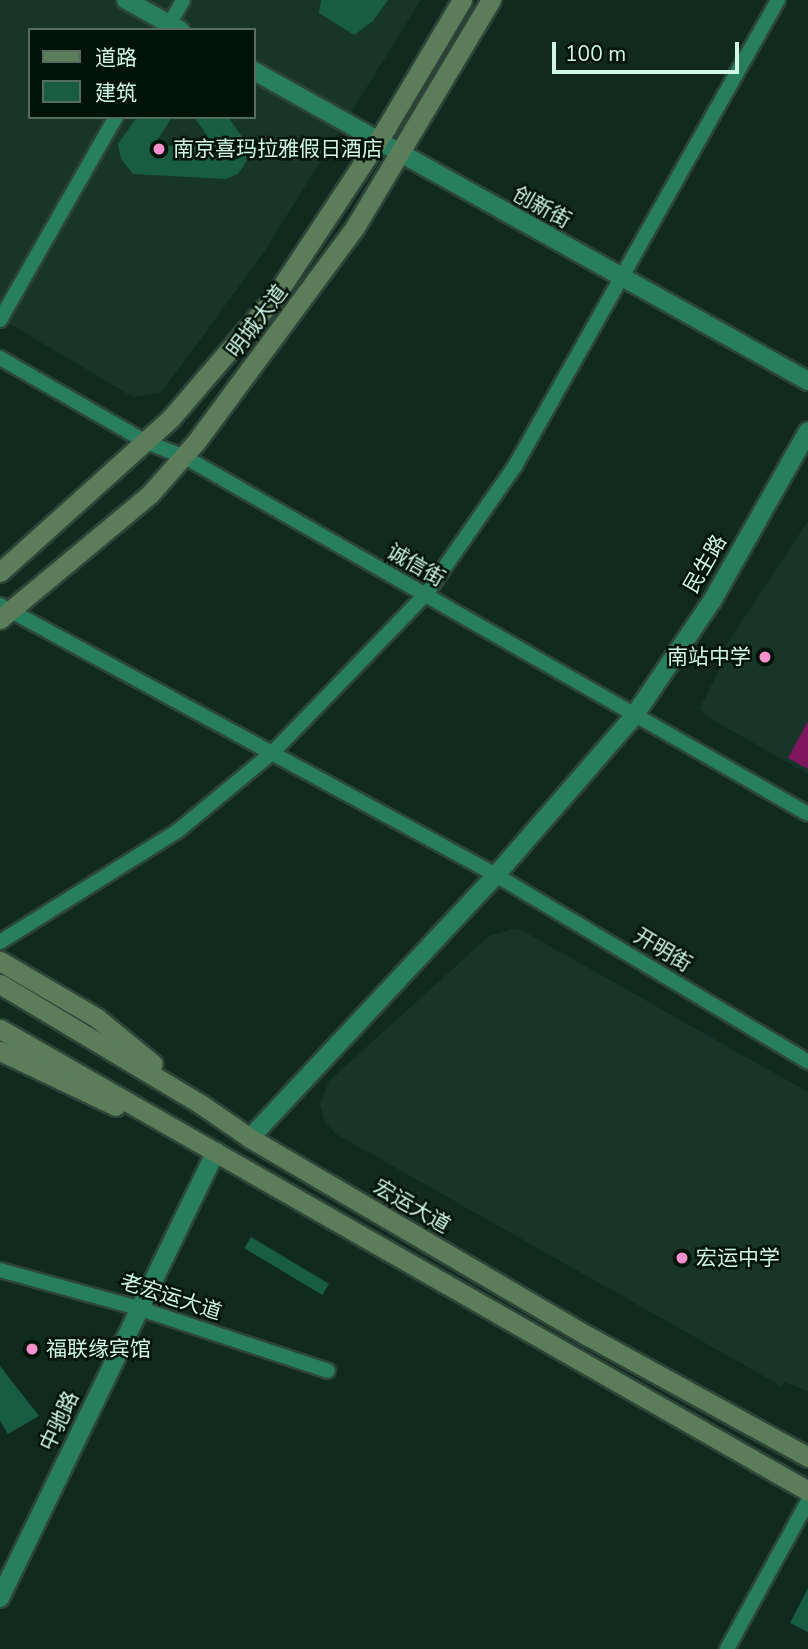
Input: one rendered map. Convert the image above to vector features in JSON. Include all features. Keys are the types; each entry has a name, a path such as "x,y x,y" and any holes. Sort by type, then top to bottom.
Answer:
{"main road":[{"name":"明城大道","path":"0,572 146,442 274,298 378,141 462,0"},
{"name":"明城大道","path":"4,611 150,494 183,456 355,227 491,0"},
{"path":"0,961 97,1018 202,1105"},
{"name":"宏运大道","path":"0,984 202,1105 250,1138 588,1336 808,1457"},
{"path":"0,1029 808,1491"},
{"path":"0,1051 69,1088 187,1135"}],"street":[{"path":"126,0 172,28 183,0"},
{"path":"0,942 179,830 274,752 426,594 515,466 778,0"},
{"name":"创新街","path":"256,72 808,381"},
{"path":"0,320 115,119"},
{"name":"诚信街","path":"0,358 146,442 183,456 808,814"},
{"name":"民生路","path":"250,1138 496,875 634,716 712,601 808,431"},
{"name":"开明街","path":"4,611 274,752 496,875 808,1062"},
{"name":"中驰路","path":"0,1598 216,1151"},
{"name":"老宏运大道","path":"0,1270 138,1308 328,1371"},
{"path":"727,1649 808,1501"}],"shaded area":[{"path":"0,0 421,0 262,255 161,393 133,397 0,318"},
{"name":"南站中学","path":"808,521 808,774 706,716 700,708 720,668 725,647"},
{"path":"808,721 808,769 788,758"},
{"name":"宏运中学","path":"513,929 523,931 808,1092 808,1391 784,1382 781,1386 336,1134 324,1121 320,1104 329,1081 489,936"}],"building":[{"path":"321,0 388,0 373,21 354,35 319,13"},
{"name":"南京喜玛拉雅假日酒店","path":"136,119 171,119 153,147 183,145 218,151 195,119 229,119 248,145 246,162 238,174 225,179 133,174 121,159 118,144"},
{"path":"251,1237 329,1284 322,1295 244,1248"},
{"path":"0,1366 39,1416 8,1434 0,1421"},
{"path":"808,1588 808,1632 790,1623"}],"place":[{"name":"南京喜玛拉雅假日酒店","path":"159,149"},
{"name":"南站中学","path":"765,657"},
{"name":"宏运中学","path":"682,1258"},
{"name":"福联缘宾馆","path":"32,1349"}]}
